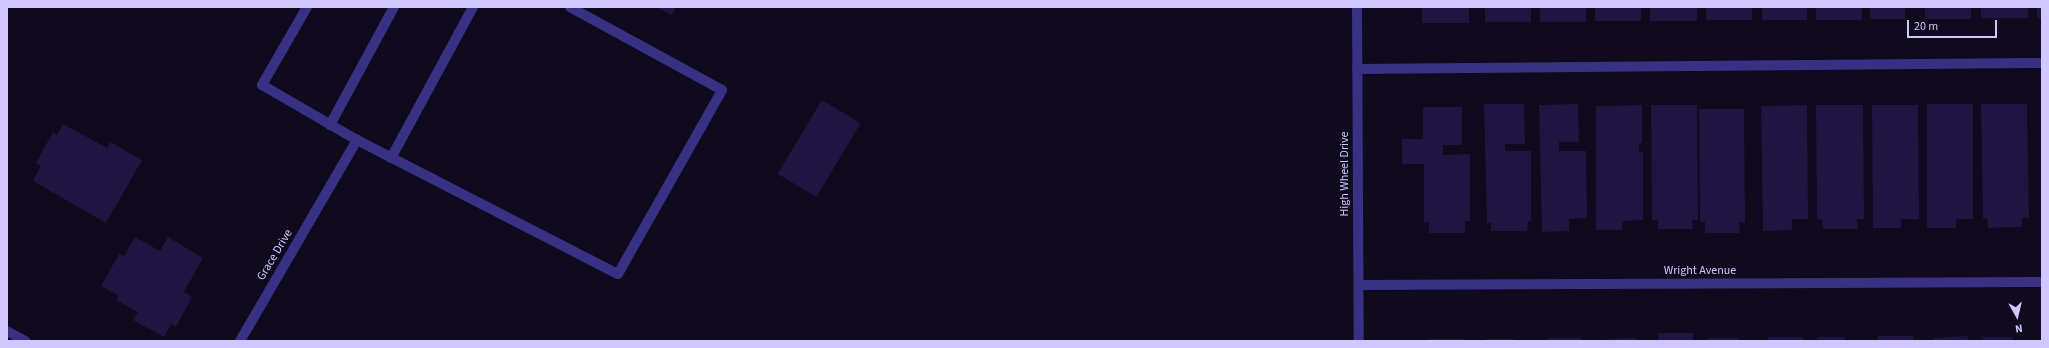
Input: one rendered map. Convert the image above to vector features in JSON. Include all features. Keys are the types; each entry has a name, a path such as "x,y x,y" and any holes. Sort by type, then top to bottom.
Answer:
{"street":[{"path":"307,7 262,85 357,140 618,274 722,90 570,7"},
{"path":"330,125 394,7"},
{"path":"391,158 473,7"},
{"name":"High Wheel Drive","path":"1357,7 1359,341"},
{"path":"1357,69 2042,63"},
{"name":"Grace Drive","path":"240,341 357,140"},
{"name":"Wright Avenue","path":"1359,285 2042,282"},
{"path":"7,331 25,341"}],"building":[{"path":"656,7 676,7 672,15"},
{"path":"1422,7 1469,7 1469,23 1422,23"},
{"path":"1485,7 1531,7 1531,22 1485,22"},
{"path":"1540,7 1586,7 1586,22 1540,22"},
{"path":"1595,7 1641,7 1641,21 1595,21"},
{"path":"1650,7 1697,7 1697,21 1650,21"},
{"path":"1706,7 1752,7 1752,20 1706,20"},
{"path":"1762,7 1807,7 1807,20 1762,20"},
{"path":"1816,7 1862,7 1862,20 1816,20"},
{"path":"1870,7 1905,7 1905,19 1870,19"},
{"path":"1925,7 1971,7 1971,19 1925,19"},
{"path":"1981,7 2028,7 2028,18 1981,18"},
{"path":"2037,7 2042,7 2042,18 2037,18"},
{"path":"822,100 861,123 816,197 778,174"},
{"path":"1484,104 1524,104 1525,144 1505,144 1505,151 1531,151 1531,221 1528,221 1527,231 1491,231 1491,223 1487,223"},
{"path":"1578,104 1579,142 1559,142 1559,151 1586,151 1587,218 1569,219 1569,231 1542,232 1539,105"},
{"path":"1927,104 1973,104 1973,219 1956,219 1956,228 1927,228"},
{"path":"1981,104 2027,104 2029,218 2022,218 2022,227 1988,228 1987,218 1983,218"},
{"path":"1642,105 1642,143 1639,143 1639,152 1643,152 1643,220 1622,221 1622,230 1596,230 1596,106"},
{"path":"1651,105 1697,105 1698,220 1692,220 1693,229 1658,229 1658,220 1652,220"},
{"path":"1807,105 1808,219 1792,219 1792,230 1763,231 1761,106"},
{"path":"1816,105 1863,105 1864,219 1857,219 1858,229 1823,229 1822,219 1817,220"},
{"path":"1872,105 1918,105 1919,219 1901,219 1901,228 1873,228"},
{"path":"1423,107 1462,107 1462,145 1443,145 1443,155 1470,154 1470,221 1465,221 1465,233 1429,233 1429,222 1424,222 1424,164 1402,164 1402,139 1423,139"},
{"path":"1699,109 1744,109 1745,222 1739,222 1740,233 1705,233 1705,222 1700,222"},
{"path":"63,124 107,148 110,142 142,160 106,223 33,181 41,166 36,163 53,132 57,135"},
{"path":"135,237 160,251 168,237 203,258 184,292 192,297 176,327 171,324 164,337 133,320 138,312 116,300 119,296 101,286 119,254 124,256"},
{"path":"1658,333 1693,333 1693,341 1658,341"},
{"path":"1878,336 1913,336 1913,341 1878,341"},
{"path":"1968,336 1968,341 1934,341 1934,338"},
{"path":"1768,337 1803,337 1803,341 1768,341"},
{"path":"1817,337 1845,337 1845,341 1817,341"},
{"path":"1983,337 2013,337 2013,341 1983,341"},
{"path":"1548,338 1581,338 1581,341 1548,341"},
{"path":"1636,338 1637,341 1602,339"},
{"path":"1708,338 1738,338 1738,341 1708,341"},
{"path":"1429,339 1465,339 1465,341 1429,341"},
{"path":"1486,339 1514,339 1514,341 1486,341"}]}
